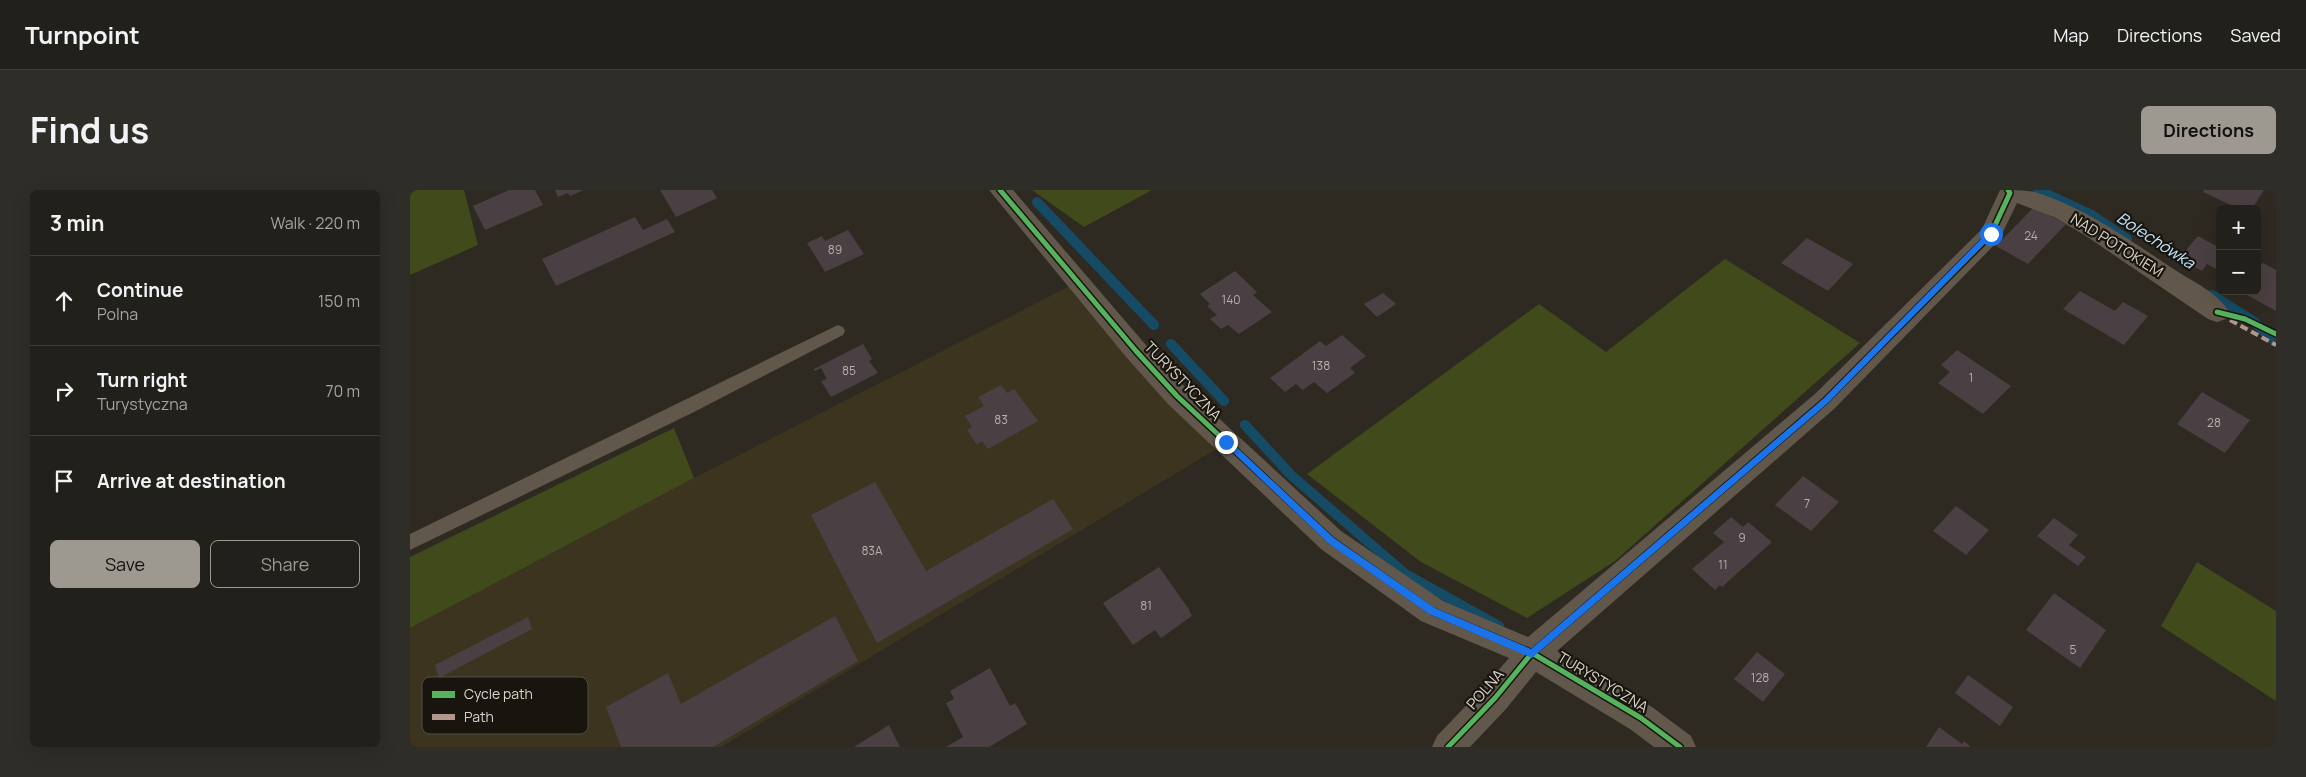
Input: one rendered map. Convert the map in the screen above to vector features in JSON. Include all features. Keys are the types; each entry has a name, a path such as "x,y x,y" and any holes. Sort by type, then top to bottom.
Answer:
{"street":[{"name":"TURYSTYCZNA","path":"1000,190 1136,351 1177,396 1331,540 1432,611 1532,654 1641,718 1680,747"},
{"name":"POLNA","path":"1448,747 1495,698 1532,654 1825,401 1991,234 2009,191"},
{"name":"NAD POTOKIEM","path":"2009,191 2030,197 2096,230 2199,297 2217,312"}],"lane":[{"path":"410,542 688,407 838,331"}],"path":[{"path":"2245,319 2276,334"}],"shaded area":[{"path":"1072,285 1218,448 721,747 410,747 410,628 694,478"}],"green space":[{"path":"410,190 464,190 478,245 410,275"},
{"path":"1032,190 1152,190 1084,227"},
{"path":"1725,259 1860,343 1615,561 1527,618 1421,562 1307,474 1539,304 1606,352"},
{"path":"674,428 694,478 410,628 410,557"},
{"path":"2197,562 2276,611 2276,701 2161,626"}],"building":[{"path":"509,190 535,190 543,205 485,230 473,206"},
{"path":"555,190 584,190 570,196 568,193 558,197"},
{"path":"660,190 712,190 717,198 676,217"},
{"path":"2204,190 2264,190 2255,205 2231,205 2203,192"},
{"path":"2034,207 2066,224 2028,264 1996,246"},
{"path":"635,217 643,230 667,219 675,232 556,286 542,259"},
{"path":"848,230 864,254 825,272 807,243 822,236 825,241"},
{"path":"2198,236 2216,246 2216,269 2207,264 2202,271 2179,258"},
{"path":"1807,238 1853,264 1828,291 1781,263"},
{"path":"2263,263 2276,270 2276,311 2247,295 2261,295 2261,265"},
{"path":"1235,271 1257,292 1253,295 1272,312 1239,334 1228,325 1221,329 1210,319 1217,315 1207,306 1210,304 1200,294"},
{"path":"2080,291 2115,311 2123,302 2148,316 2124,345 2063,309"},
{"path":"1383,293 1396,304 1377,317 1364,304"},
{"path":"1342,335 1366,356 1350,368 1355,373 1327,393 1314,382 1303,390 1296,384 1285,392 1270,378 1320,341 1326,346"},
{"path":"863,344 872,359 869,361 878,373 831,397 821,381 827,379 821,368 815,371 814,369"},
{"path":"1957,350 2011,386 1983,414 1938,383 1950,372 1941,365"},
{"path":"1001,385 1007,393 1014,389 1038,421 988,449 982,441 977,445 967,430 972,427 965,416 984,406 978,397"},
{"path":"2202,392 2250,420 2225,453 2177,424"},
{"path":"1803,476 1839,502 1811,531 1775,505"},
{"path":"875,482 926,571 1053,499 1073,529 877,643 811,515"},
{"path":"1956,506 1989,530 1966,555 1933,531"},
{"path":"1731,517 1743,527 1748,522 1772,542 1722,587 1720,585 1715,590 1692,569 1724,542 1713,533"},
{"path":"2054,518 2078,535 2069,545 2086,557 2078,566 2037,536"},
{"path":"1159,567 1192,616 1161,638 1155,630 1133,645 1103,603"},
{"path":"2054,593 2106,630 2080,668 2026,630"},
{"path":"835,616 858,661 713,747 621,747 606,707 668,673 681,704"},
{"path":"528,617 532,629 441,677 439,677 435,665"},
{"path":"1757,652 1785,674 1763,702 1734,679"},
{"path":"990,668 1010,706 1015,703 1027,724 989,747 946,747 963,737 946,703 954,699 950,691"},
{"path":"1968,675 2013,707 2000,726 1955,693"},
{"path":"889,725 900,747 854,747"},
{"path":"1939,727 1962,744 1964,741 1971,747 1926,747"}],"waterway":[{"name":"Bolechówka","path":"2038,190 2092,215 2127,239"},
{"path":"1037,202 1154,325"},
{"name":"Bolechówka","path":"2212,295 2253,321 2276,342"},
{"path":"1171,344 1224,401"},
{"path":"1245,425 1291,475 1404,573 1499,626"}],"marked path":[{"path":"2230,320 2276,345"}],"cycle path":[{"path":"1000,190 1136,351 1177,396 1331,540 1432,611 1532,653 1641,718 1680,747"},
{"path":"1448,747 1495,698 1532,653 1825,401 1991,234 2010,193 2008,190"},
{"path":"2217,312 2245,319 2276,334"}],"route":[{"path":"1226,442 1331,540 1432,611 1532,654 1825,401 1991,234"}]}
